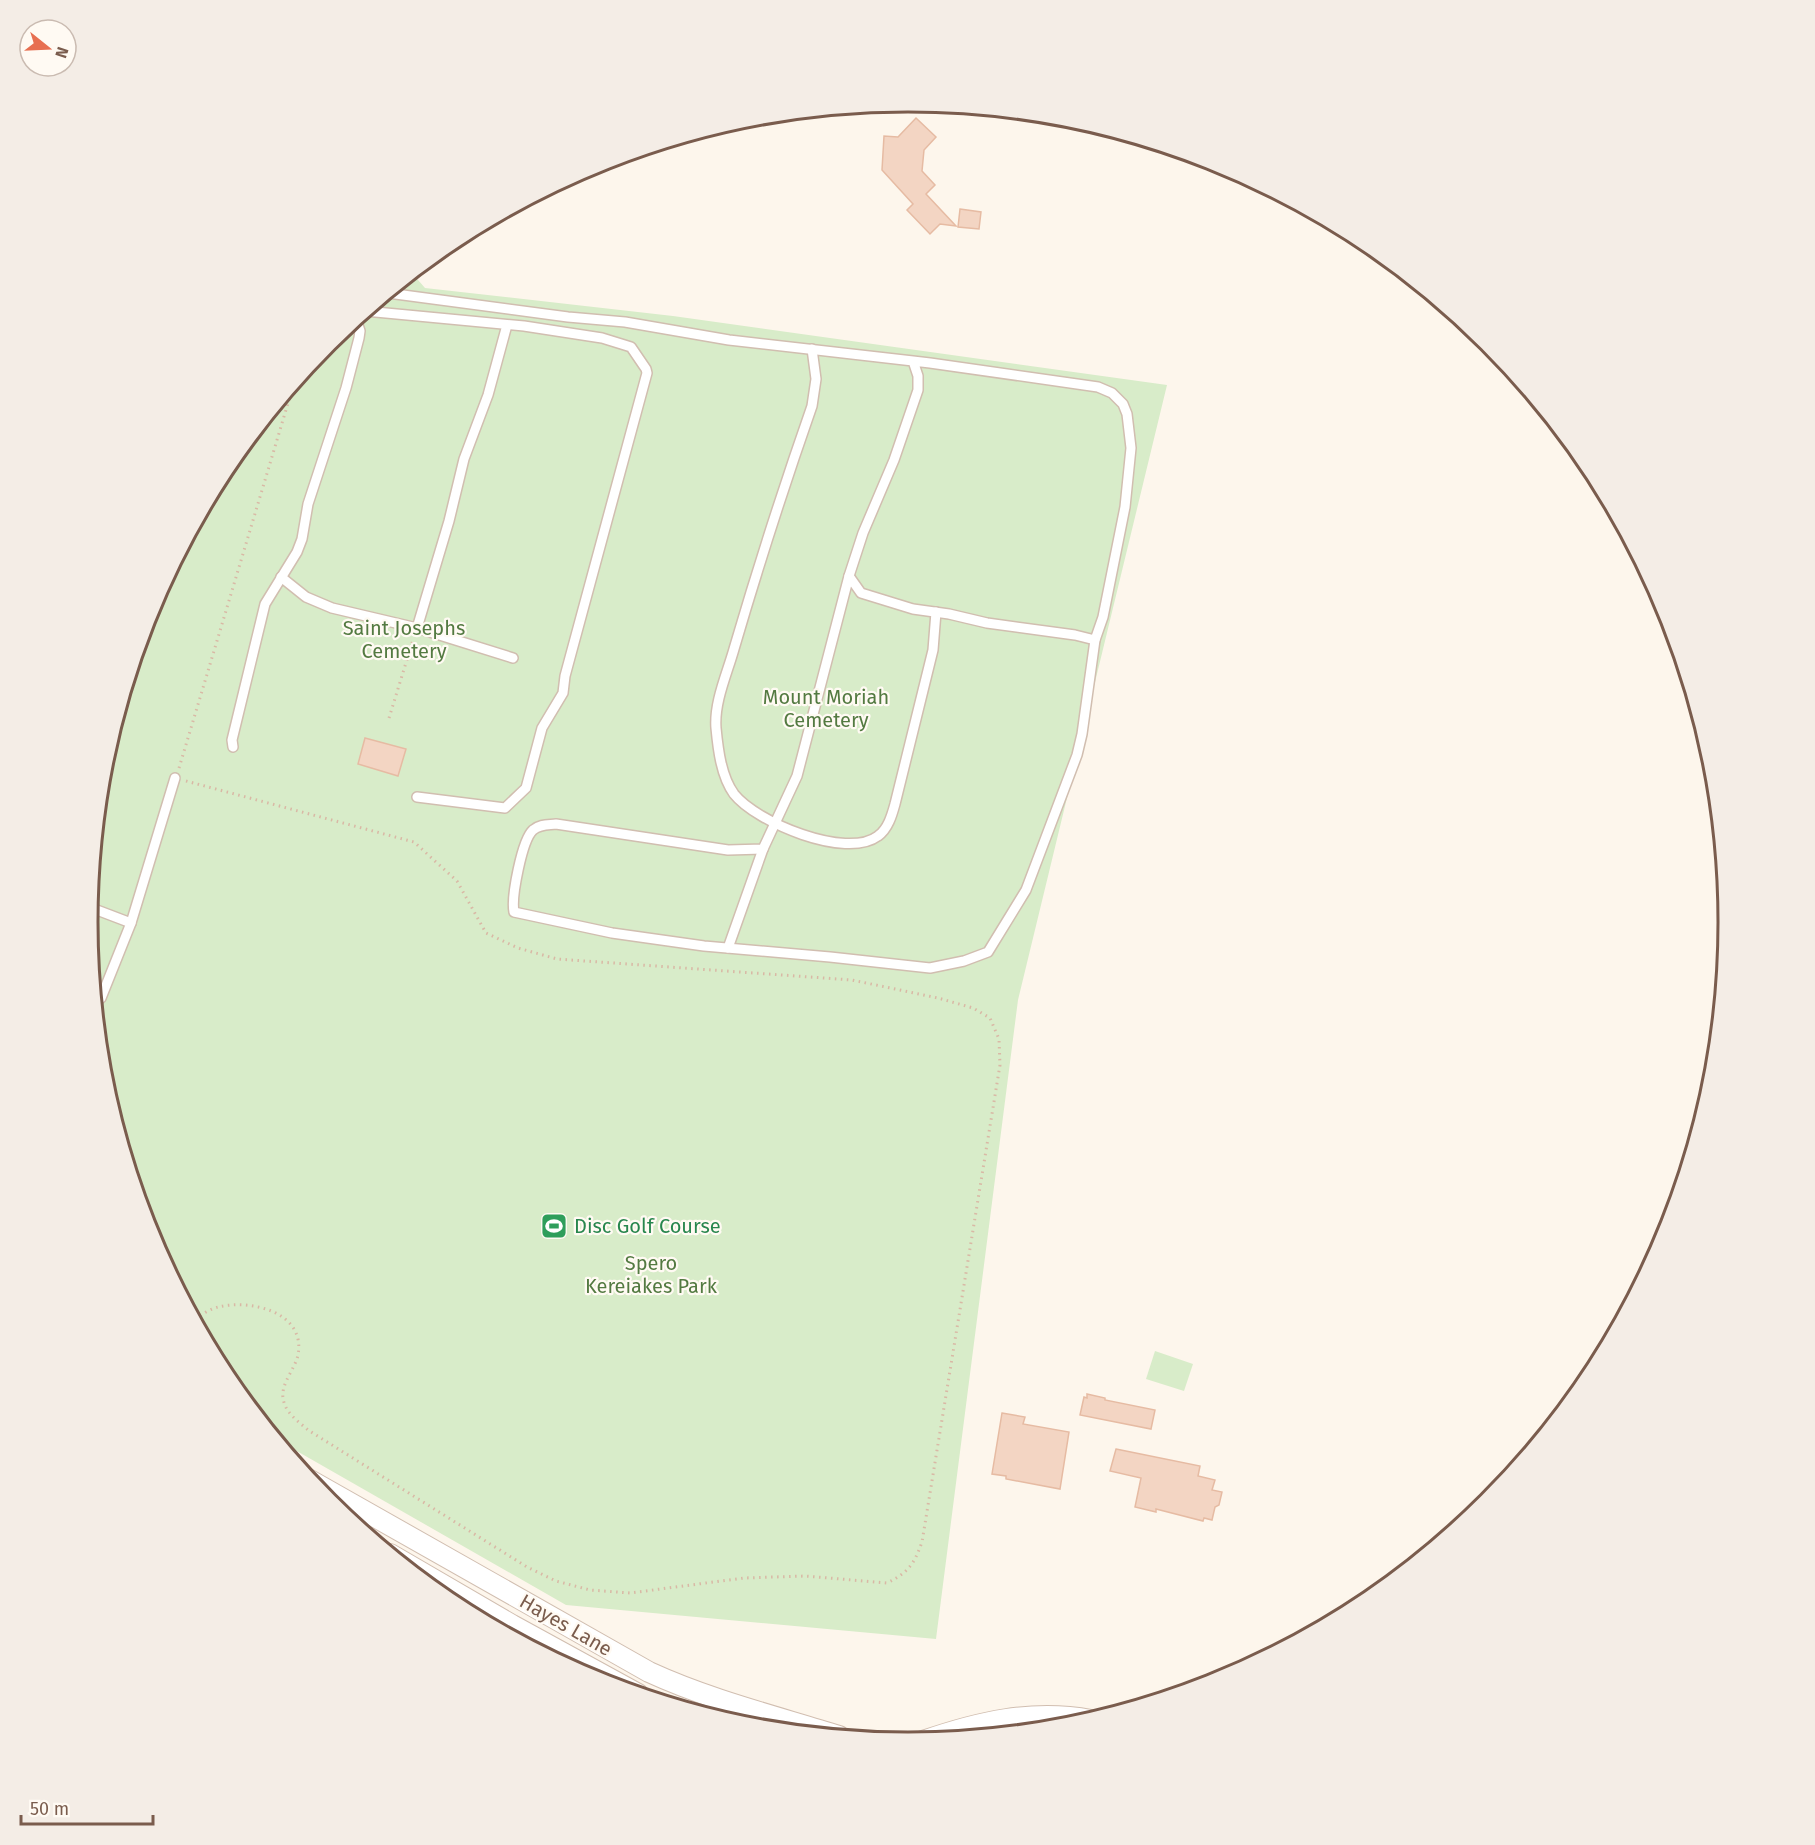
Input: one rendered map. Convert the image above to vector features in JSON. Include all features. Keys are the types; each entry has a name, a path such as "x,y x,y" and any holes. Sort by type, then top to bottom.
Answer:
{"street":[{"name":"Hayes Lane","path":"333,1493 659,1677 742,1708 806,1726"},
{"path":"417,1567 427,1546"},
{"name":"Hayes Lane","path":"447,1589 587,1666"},
{"path":"954,1731 968,1726 1012,1718 1064,1717"}],"lane":[{"path":"397,294 568,317 625,322 729,340 913,361 1098,387 1115,395 1123,404 1127,414 1131,448 1127,486 1103,617 1095,640 1077,755 1026,890 988,952 964,961 930,968 704,946 612,933 514,912 517,881 527,838 539,826 556,824 728,850 763,849"},
{"path":"375,312 591,336 633,349 646,369 647,375 565,676 563,693 543,728 526,788 505,808 417,796"},
{"path":"417,628 449,521 464,459 488,395 507,325"},
{"path":"233,747 232,740 265,604 297,552 302,539 308,504 334,426 356,348 359,327"},
{"path":"812,349 816,379 812,406 739,628 721,694 716,725 719,754 732,791 748,809 776,824 827,841 855,843 878,836 886,828 895,804 933,650 936,612"},
{"path":"728,948 763,849 791,791 802,759 849,576 863,533 894,460 918,390 918,376 913,361"},
{"path":"849,576 861,593 913,609 1075,634 1095,640"},
{"path":"281,577 314,601 360,615 417,628 513,658"},
{"path":"101,998 131,923 176,778"},
{"path":"98,911 131,923"}],"path":[{"path":"200,1316 217,1307 242,1305 263,1307 288,1320 298,1335 298,1355 282,1396 288,1412 308,1430 527,1567 556,1581 590,1590 630,1593 744,1578 805,1576 887,1583 899,1577 914,1564 922,1542 1000,1065 999,1039 990,1018 973,1008 938,998 852,980 557,958 518,948 486,933 457,881 414,842 176,778 289,400"},
{"path":"389,718 417,628"}],"green space":[{"path":"417,278 425,288 673,316 1167,385 1018,1000 936,1639 566,1605 292,1448 234,1373 206,1327 181,1281 140,1183 113,1081 104,1028 99,975 99,870 104,817 125,713 140,662 181,564 234,472 265,429 335,350 373,314"},
{"path":"1155,1351 1193,1364 1184,1391 1146,1379"}],"building":[{"path":"916,118 936,137 924,150 922,171 935,185 926,194 956,226 940,224 930,234 907,210 913,204 882,170 884,136 898,137"},
{"path":"960,209 981,212 979,229 958,227"},
{"path":"365,738 406,749 398,776 358,764"},
{"path":"1087,1394 1155,1410 1151,1429 1080,1415 1084,1397 1087,1398"},
{"path":"1002,1413 1025,1417 1023,1424 1069,1432 1060,1489 1006,1479 1006,1476 992,1474"},
{"path":"1116,1449 1200,1466 1198,1476 1215,1480 1212,1490 1222,1492 1212,1520 1204,1518 1203,1521 1156,1509 1156,1512 1135,1507 1141,1478 1110,1471"}],"place":[{"name":"Disc Golf Course","path":"554,1226"}],"park label":[{"name":"Saint Josephs Cemetery","path":"404,640"},
{"name":"Mount Moriah Cemetery","path":"826,708"},
{"name":"Spero Kereiakes Park","path":"651,1274"}]}
